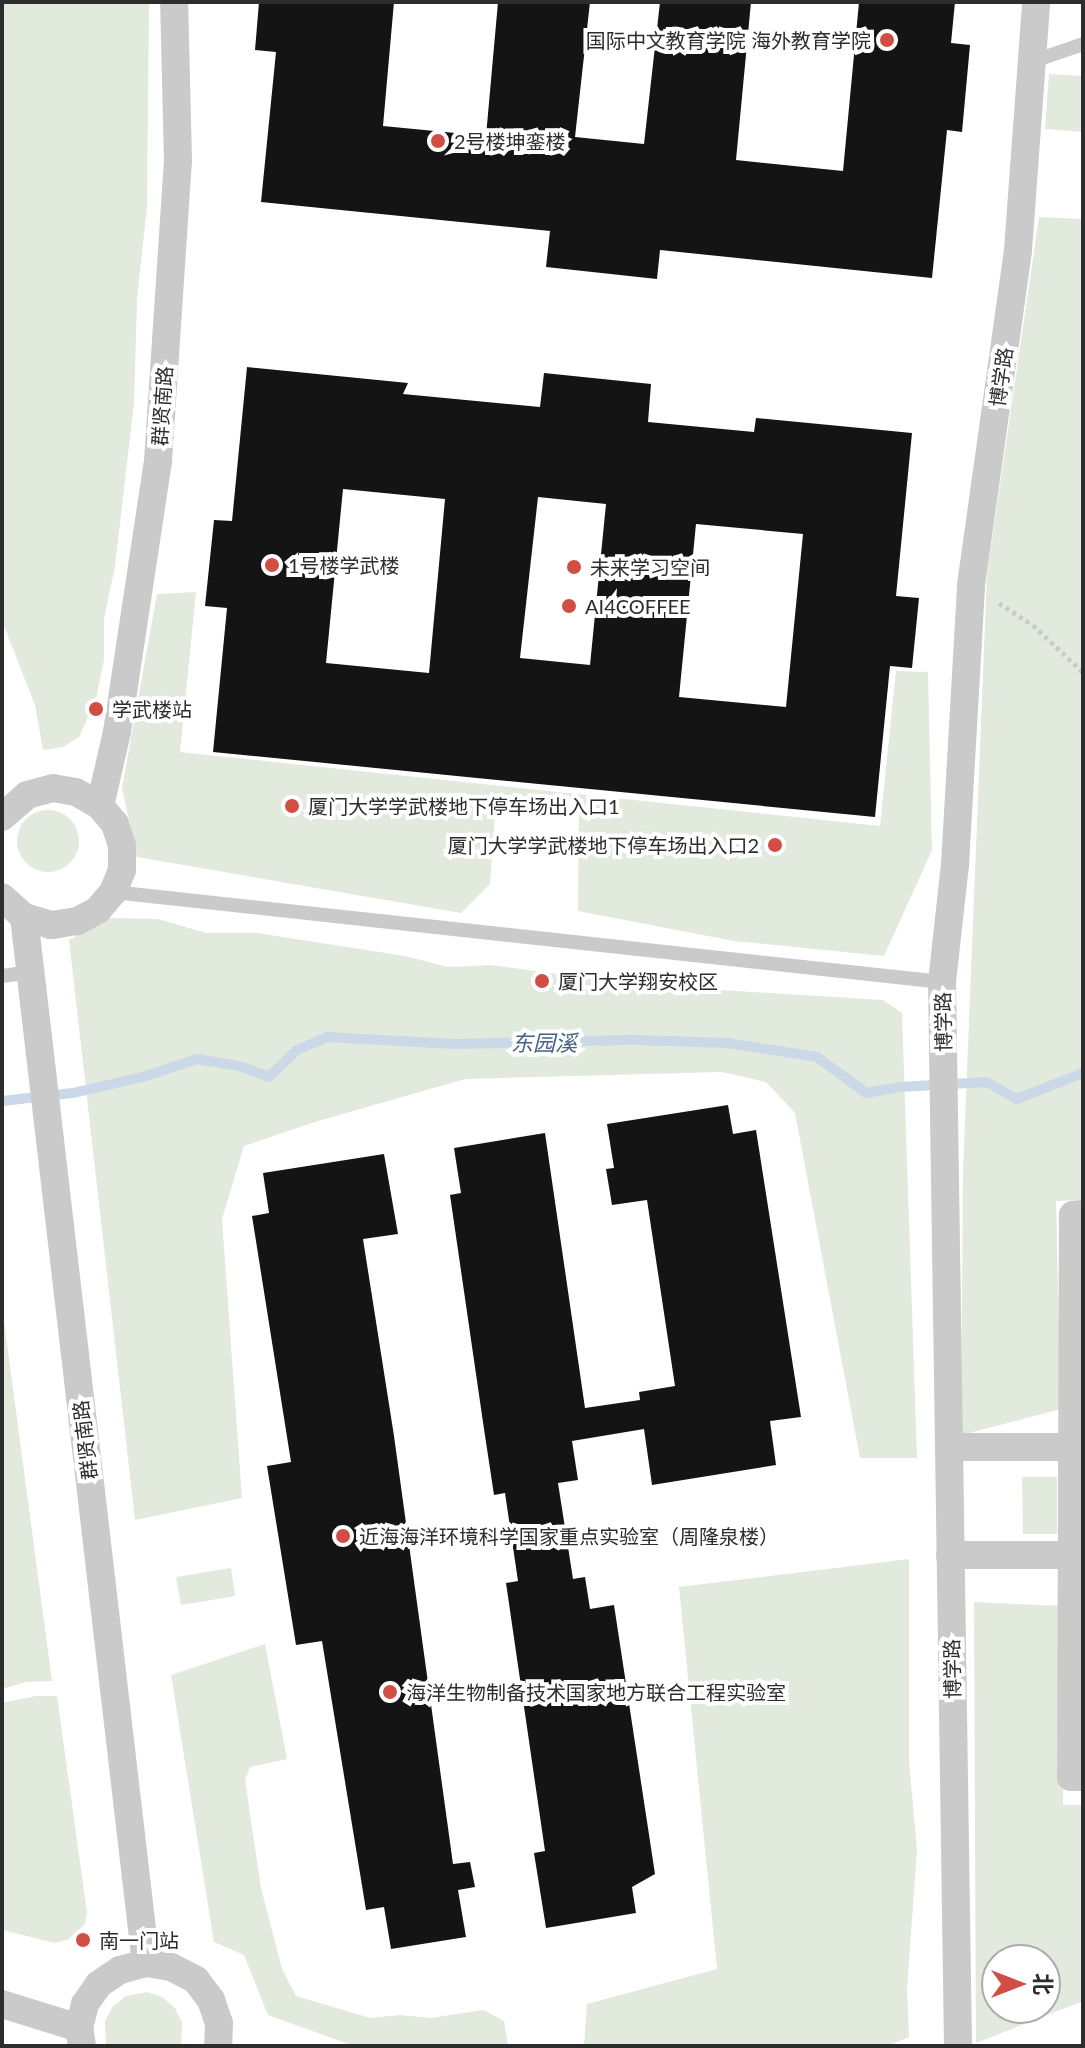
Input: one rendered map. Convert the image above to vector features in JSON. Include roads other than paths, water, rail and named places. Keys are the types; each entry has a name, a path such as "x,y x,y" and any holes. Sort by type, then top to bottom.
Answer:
{"street":[{"name":"群贤南路","path":"100,806 117,732 158,461 178,161 174,2"},
{"name":"博学路","path":"958,2046 942,982 955,865 971,585 1018,250 1036,2"},
{"path":"2,817 27,795 53,788 76,792 100,806 115,824 122,846 122,870 113,892 98,910 77,921 51,925 24,917 2,897"},
{"name":"群贤南路","path":"24,917 146,1963"},
{"path":"1083,1214 1073,1215 1071,1447 1071,1777 1083,1777"},
{"path":"949,1447 1071,1447"},
{"path":"950,1555 1071,1555"},
{"path":"2,2004 80,2037 85,2004 99,1984 120,1970 146,1963 171,1967 196,1980 211,2000 219,2023 218,2046"}],"lane":[{"path":"1031,62 1083,44"},
{"path":"113,892 942,982"},
{"path":"2,976 30,972"}],"waterway":[{"name":"东园溪","path":"2,1101 73,1093 143,1077 197,1059 239,1066 269,1077 297,1050 327,1037 455,1044 637,1040 727,1043 817,1057 866,1093 899,1087 987,1082 1017,1099 1083,1073"}],"place":[{"name":"国际中文教育学院 海外教育学院","path":"887,40"},
{"name":"2号楼坤銮楼","path":"438,141"},
{"name":"1号楼学武楼","path":"272,565"},
{"name":"未来学习空间","path":"574,567"},
{"name":"AI4COFFEE","path":"569,606"},
{"name":"学武楼站","path":"96,709"},
{"name":"厦门大学学武楼地下停车场出入口1","path":"292,806"},
{"name":"厦门大学学武楼地下停车场出入口2","path":"775,845"},
{"name":"厦门大学翔安校区","path":"542,981"},
{"name":"近海海洋环境科学国家重点实验室（周隆泉楼）","path":"343,1536"},
{"name":"海洋生物制备技术国家地方联合工程实验室","path":"390,1692"},
{"name":"南一门站","path":"83,1940"}]}
